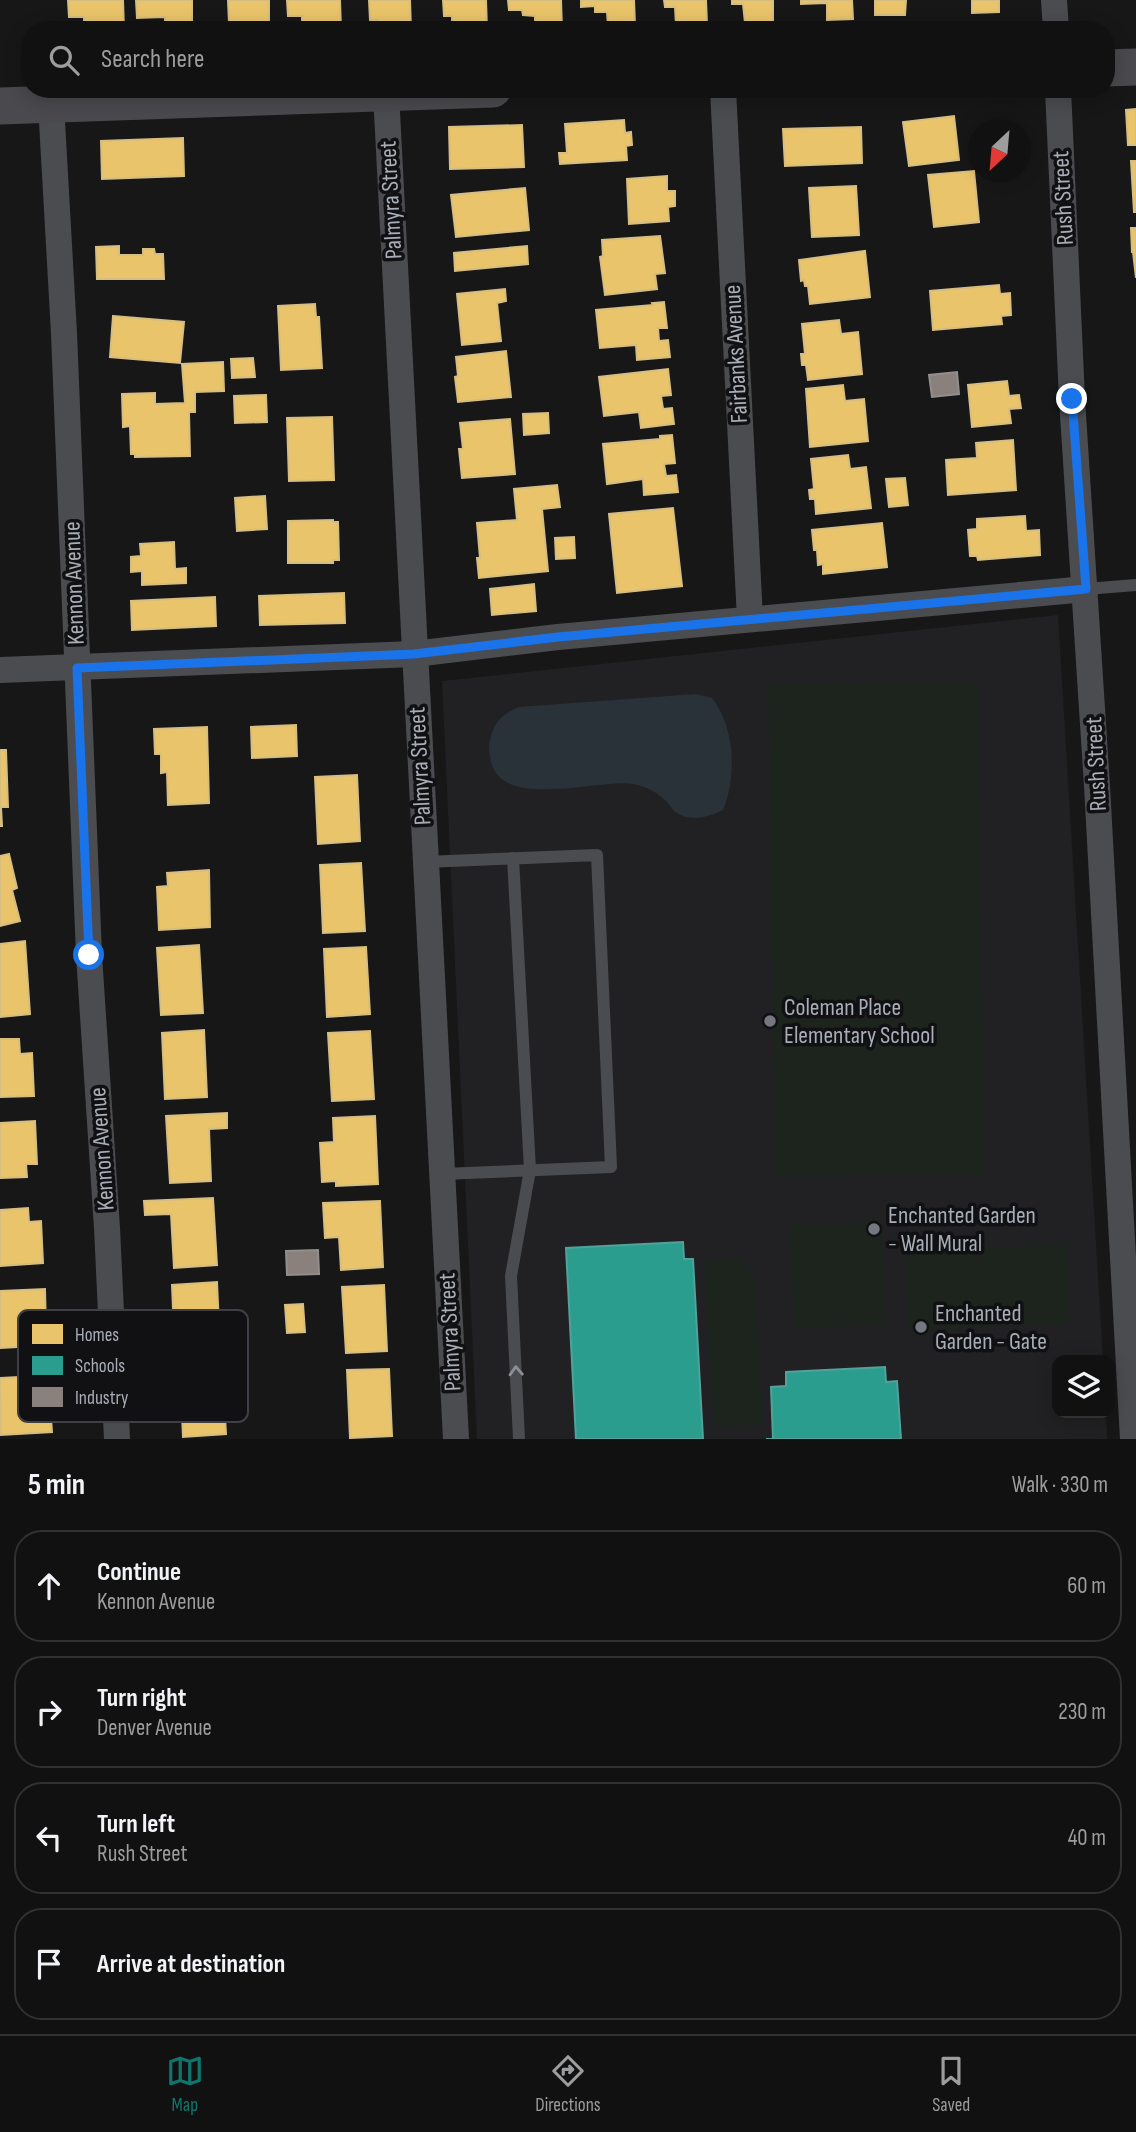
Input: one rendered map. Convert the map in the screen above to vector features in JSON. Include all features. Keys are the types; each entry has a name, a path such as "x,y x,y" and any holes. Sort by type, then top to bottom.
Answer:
{"street":[{"path":"1054,0 1055,21"},
{"path":"1115,68 1136,67"},
{"path":"0,106 234,98"},
{"name":"Palmyra Street","path":"386,98 456,1439"},
{"name":"Fairbanks Avenue","path":"723,98 750,619"},
{"name":"Rush Street","path":"1058,98 1072,399 1086,589 1133,1439"},
{"name":"Kennon Avenue","path":"51,104 64,333 89,955 111,1310"},
{"path":"0,670 414,654 750,619 1086,589"}],"lane":[{"path":"1086,589 1136,585"},
{"path":"425,862 597,855 611,1167 441,1174"},
{"path":"513,858 530,1170 511,1276 519,1439"}],"shaded area":[{"name":"Coleman Place Elementary School","path":"1058,615 1103,1355 1052,1355 1052,1418 1106,1418 1107,1439 477,1439 442,681"},
{"path":"977,683 985,1175 776,1178 768,685"},
{"path":"696,694 712,698 720,710 731,752 732,767 727,797 723,810 712,815 700,818 682,816 655,792 634,784 554,789 514,785 499,777 491,762 489,743 495,726 505,715 519,707"},
{"path":"880,1220 886,1324 795,1329 789,1225"},
{"path":"1066,1244 1070,1323 910,1331 905,1252"},
{"path":"739,1258 755,1275 763,1424 714,1427 704,1260"}],"building: Homes":[{"path":"68,0 123,0 124,21 84,21 84,17 69,17"},
{"path":"136,0 192,0 192,21 165,21 165,17 137,18"},
{"path":"228,0 269,0 269,21 229,21"},
{"path":"287,0 340,0 341,21 302,21 302,16 288,16"},
{"path":"369,0 410,0 411,21 370,20"},
{"path":"443,0 486,0 487,21 452,21 452,16 444,16"},
{"path":"508,0 561,0 562,21 535,21 535,16 523,15 522,10 509,10"},
{"path":"581,0 634,0 635,21 608,21 607,12 595,12 595,6 581,7"},
{"path":"664,0 706,0 707,21 676,21 675,7 665,7"},
{"path":"732,0 773,0 773,21 745,21 743,4 732,4"},
{"path":"801,0 852,0 853,19 827,20 827,3 801,4"},
{"path":"875,0 906,0 905,15 875,15"},
{"path":"972,0 999,0 999,12 972,13"},
{"path":"1136,109 1136,145 1128,145 1126,110"},
{"path":"954,116 959,160 909,166 903,122"},
{"path":"624,120 625,133 631,132 632,145 626,146 627,160 560,164 559,153 567,153 565,124"},
{"path":"522,125 524,167 450,169 449,127"},
{"path":"861,127 862,163 785,166 783,129"},
{"path":"183,138 184,176 102,179 101,141"},
{"path":"1131,161 1136,161 1136,212 1134,212"},
{"path":"968,172 968,182 975,182 979,222 934,227 928,175"},
{"path":"667,176 667,191 675,191 675,206 668,207 669,221 629,224 627,179"},
{"path":"856,186 859,235 812,237 809,188"},
{"path":"525,188 529,230 456,237 451,195"},
{"path":"1131,228 1136,228 1136,278 1132,252"},
{"path":"660,236 665,273 655,274 657,289 605,295 600,257 603,256 602,240"},
{"path":"119,246 119,255 143,255 143,249 154,249 155,254 163,254 164,279 97,279 96,247"},
{"path":"527,246 528,264 455,271 454,253"},
{"path":"865,251 870,297 810,304 808,286 805,286 804,280 801,281 799,260"},
{"path":"999,285 1000,294 1010,293 1011,315 1001,316 1002,324 933,330 930,291"},
{"path":"505,289 506,301 497,303 501,341 462,345 457,294"},
{"path":"664,302 667,328 658,328 659,341 668,340 670,357 637,360 636,345 600,348 596,310"},
{"path":"315,304 316,317 319,317 322,368 281,370 278,306"},
{"path":"113,316 184,322 180,363 110,357"},
{"path":"839,320 841,334 858,332 862,374 808,380 806,365 802,365 801,354 805,354 802,324"},
{"path":"506,351 511,397 458,402 456,357"},
{"path":"253,358 255,377 232,378 231,359"},
{"path":"223,362 224,391 195,392 195,412 189,412 190,456 135,457 135,454 131,454 130,426 123,427 122,394 155,393 155,404 185,403 182,364"},
{"path":"668,369 671,395 661,396 663,409 672,408 674,424 641,428 639,412 604,416 599,377"},
{"path":"1007,381 1009,396 1019,395 1021,408 1009,409 1011,423 972,427 968,385"},
{"path":"843,385 845,401 864,399 868,441 810,447 806,389"},
{"path":"266,395 267,422 235,423 234,396"},
{"path":"548,413 549,433 524,435 523,414"},
{"path":"332,417 334,480 289,481 287,418"},
{"path":"510,419 515,474 462,478 460,423"},
{"path":"672,435 675,463 664,464 666,476 676,475 678,492 644,495 643,479 607,484 603,444 660,439 660,436"},
{"path":"1013,440 1016,490 948,495 946,460 977,458 976,443"},
{"path":"848,455 850,469 866,467 871,508 816,514 815,499 810,499 809,490 814,489 811,459"},
{"path":"905,478 908,505 889,507 886,479"},
{"path":"557,485 560,507 542,509 548,571 479,578 477,523 517,520 514,489"},
{"path":"265,496 267,529 237,531 235,498"},
{"path":"673,508 682,586 617,593 609,514"},
{"path":"1025,516 1026,531 1039,530 1040,555 978,560 977,556 970,556 968,530 977,529 977,519"},
{"path":"288,521 338,522 339,560 333,560 333,563 288,563"},
{"path":"882,523 887,567 823,574 823,564 818,565 817,550 814,550 812,530"},
{"path":"574,537 575,558 556,559 555,538"},
{"path":"174,542 175,569 186,568 186,583 142,585 142,571 131,572 131,557 141,556 140,544"},
{"path":"534,584 536,611 492,615 490,589"},
{"path":"344,593 345,623 260,625 259,596"},
{"path":"215,597 216,626 132,630 131,601"},
{"path":"296,725 297,756 252,758 251,727"},
{"path":"207,727 209,803 168,805 167,772 161,773 161,754 155,754 154,729"},
{"path":"0,750 6,750 8,807 1,807 2,826 0,826"},
{"path":"357,775 360,841 318,844 315,777"},
{"path":"9,854 17,888 12,890 20,921 0,926 0,856"},
{"path":"361,863 365,931 323,933 320,865"},
{"path":"209,870 210,927 159,930 157,887 168,886 167,873"},
{"path":"25,941 30,1014 0,1017 0,944"},
{"path":"199,945 203,1013 161,1015 157,948"},
{"path":"366,947 370,1014 327,1017 324,949"},
{"path":"204,1030 207,1097 165,1099 162,1033"},
{"path":"370,1031 374,1099 332,1101 328,1033"},
{"path":"0,1039 19,1039 20,1054 32,1053 34,1096 0,1097"},
{"path":"227,1113 227,1128 209,1129 211,1181 170,1183 166,1116"},
{"path":"375,1116 378,1184 336,1186 336,1181 322,1182 320,1143 334,1142 333,1118"},
{"path":"35,1121 37,1164 26,1164 27,1177 0,1178 0,1123"},
{"path":"213,1198 217,1265 174,1268 171,1214 145,1215 144,1201"},
{"path":"380,1201 383,1267 341,1270 339,1237 325,1238 323,1203"},
{"path":"28,1208 29,1222 41,1221 43,1263 0,1266 0,1210"},
{"path":"217,1282 218,1310 173,1309 172,1285"},
{"path":"384,1285 387,1351 346,1353 342,1287"},
{"path":"45,1289 46,1310 18,1310 18,1347 0,1348 0,1291"},
{"path":"303,1304 305,1332 287,1333 285,1305"},
{"path":"389,1369 392,1436 350,1438 347,1370"},
{"path":"18,1377 18,1422 51,1422 52,1432 1,1435 0,1378"},
{"path":"182,1422 225,1422 226,1434 183,1437"}],"building: Schools":[{"path":"683,1242 684,1259 693,1259 703,1439 576,1439 566,1248"},
{"path":"885,1367 886,1382 897,1381 901,1439 773,1439 771,1387 786,1386 786,1372"}],"building: Industry":[{"path":"957,372 959,394 932,397 929,375"},
{"path":"318,1250 319,1274 287,1275 286,1251"}],"place":[{"name":"Coleman Place Elementary School","path":"770,1021"},
{"name":"Enchanted Garden - Wall Mural","path":"874,1229"},
{"name":"Enchanted Garden - Gate","path":"921,1327"}],"route":[{"path":"89,955 77,668 414,654 558,637 1086,589 1072,399"}]}
